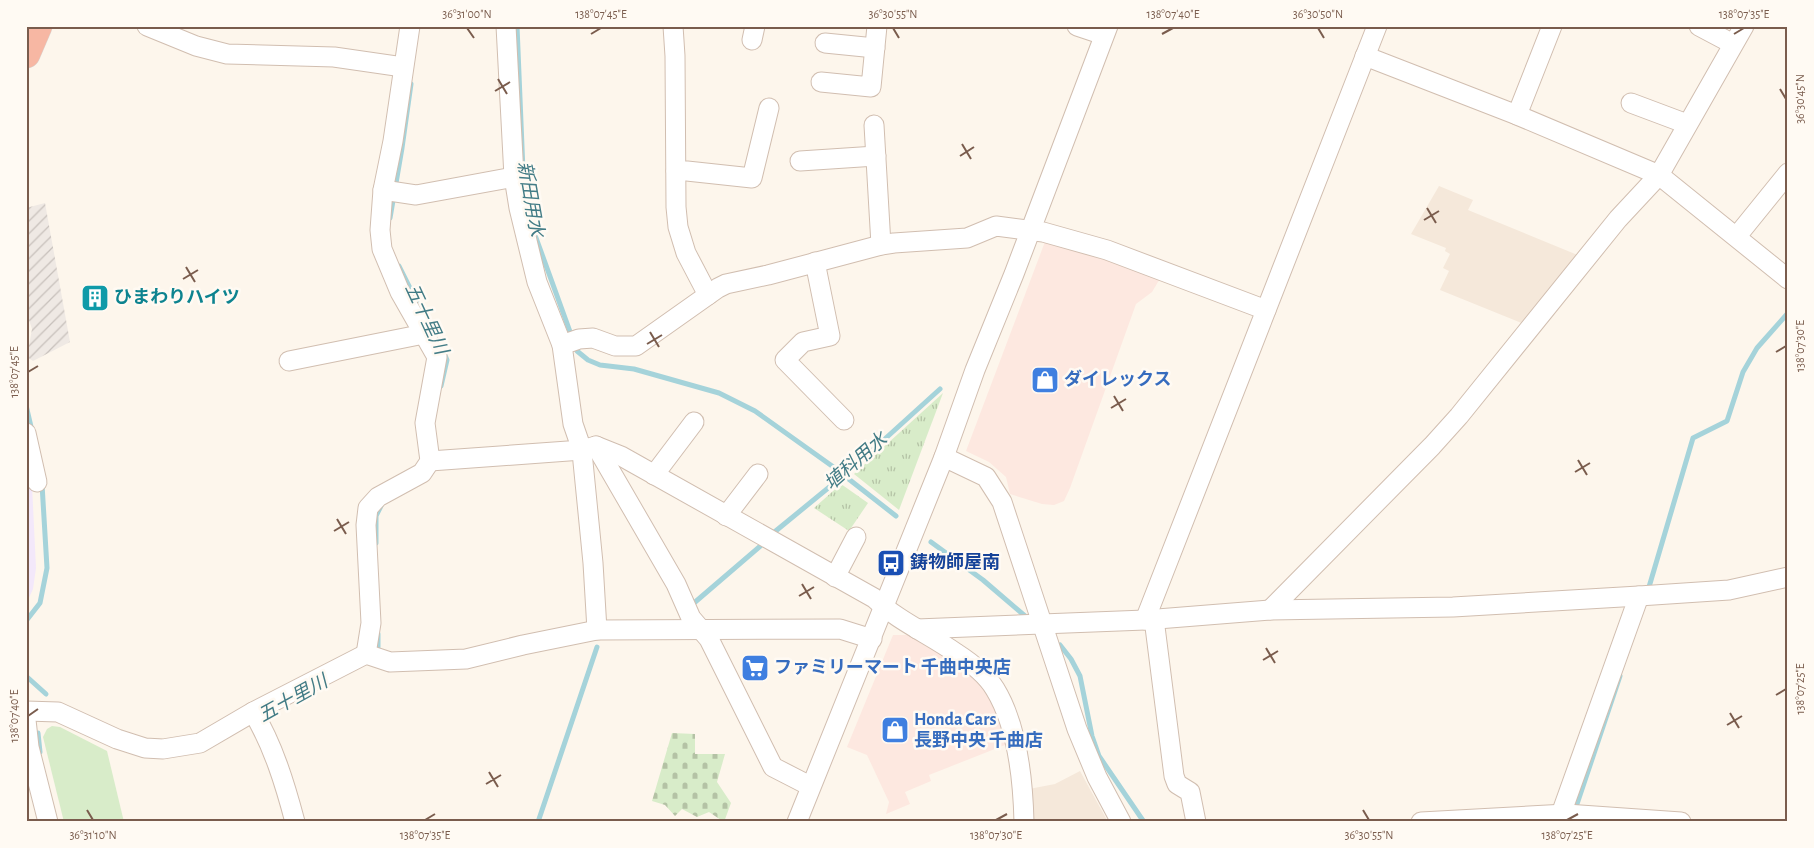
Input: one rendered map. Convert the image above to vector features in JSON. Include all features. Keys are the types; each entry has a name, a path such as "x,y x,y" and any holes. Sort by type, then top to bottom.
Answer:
{"highway":[{"path":"26,54 38,26"}],"street":[{"path":"146,26 196,46 227,54 334,57 403,67"},
{"path":"366,654 371,624 366,525 368,508 378,497 422,473 430,461 425,422 436,357 400,292 382,249 380,230 390,191 393,141 410,26"},
{"path":"506,26 514,178 519,208 537,282 569,343 573,424 676,584 690,618 709,639 774,767 810,786"},
{"path":"673,26 676,207 678,227 686,253 708,295"},
{"path":"821,82 871,87 877,26"},
{"path":"797,822 944,457 975,370 1031,230 1106,31 1077,26"},
{"path":"1196,822 1190,792 1177,784 1174,776 1150,620 1266,310 1377,26"},
{"path":"1517,115 1552,26"},
{"path":"1699,26 1733,44"},
{"path":"1270,610 1443,433 1618,219 1659,174 1744,26"},
{"path":"824,43 875,48"},
{"path":"1366,56 1517,115 1659,174 1788,279"},
{"path":"1631,103 1687,124"},
{"path":"676,171 752,178 769,108"},
{"path":"874,124 881,245"},
{"path":"800,161 876,156"},
{"path":"1736,236 1788,173"},
{"path":"390,191 416,195 514,178"},
{"path":"569,343 593,338 615,346 636,346 726,284 768,275 881,245 967,238 996,226 1031,230 1107,250 1266,310"},
{"path":"815,262 830,336 803,342 785,360 844,420"},
{"path":"289,361 424,334"},
{"path":"654,475 694,422"},
{"path":"26,434 37,482"},
{"path":"589,448 597,630"},
{"path":"430,461 589,448 621,456 874,598 917,629 957,653 982,672 995,688 1008,717 1016,751 1024,797 1024,822"},
{"path":"944,457 986,477 1002,502 1077,730 1097,777 1121,822"},
{"path":"726,516 758,474"},
{"path":"835,577 856,537"},
{"path":"917,629 1150,620 1270,610 1453,607 1639,596 1729,590 1788,577"},
{"path":"1570,814 1639,596"},
{"path":"26,711 58,712 117,739 145,748 163,749 200,743 253,712 366,654 390,662 466,659 597,630 840,629 872,639"},
{"path":"253,712 266,734 290,802 295,822"},
{"path":"26,720 29,747 48,822"},
{"path":"1422,822 1570,814 1681,822"}],"shaded area":[{"path":"1439,186 1473,200 1468,210 1580,256 1524,324 1440,290 1449,271 1443,268 1450,254 1445,251 1446,248 1411,234"},
{"path":"45,203 70,342 33,361 27,357 32,329 26,311 26,208"},
{"path":"1046,239 1161,277 1152,292 1136,304 1070,488 1064,501 1054,505 1042,504 1010,494 1006,477 989,462 966,451"},
{"path":"26,455 32,485 36,568 33,589 26,604"},
{"path":"893,635 913,635 977,677 989,692 1010,743 929,775 931,781 905,792 910,804 886,814 889,802 867,755 847,747"},
{"path":"1080,771 1108,822 1031,822 1029,789 1055,784"}],"green space":[{"path":"943,393 899,510 854,474"},
{"path":"841,484 868,503 849,531 814,508"},
{"path":"52,726 60,727 107,751 124,822 64,822 43,737 47,729"},
{"path":"672,733 695,734 695,754 725,754 717,782 731,803 724,822 709,812 697,817 682,809 675,816 665,805 652,801"}],"waterway":[{"name":"新田用水","path":"517,26 523,171"},
{"name":"五十里川","path":"390,218 411,84"},
{"name":"新田用水","path":"524,179 531,217"},
{"path":"535,235 577,351 588,360 600,365 634,369 719,393 755,411 832,466 896,516"},
{"name":"五十里川","path":"399,266 421,310"},
{"path":"1649,587 1693,438 1727,421 1743,372 1757,348 1788,313"},
{"name":"五十里川","path":"441,386 447,360 444,353"},
{"name":"埴科用水","path":"772,534 855,466 940,389"},
{"path":"26,405 32,431"},
{"path":"26,621 40,603 47,568 42,484"},
{"name":"五十里川","path":"376,543 376,516 381,506"},
{"path":"931,542 983,580 1025,616"},
{"name":"埴科用水","path":"694,603 764,543"},
{"name":"五十里川","path":"373,651 378,647 378,634"},
{"path":"1060,645 1071,659 1080,676 1092,736 1099,756 1144,822"},
{"path":"538,822 597,647"},
{"path":"26,676 46,694"},
{"path":"1575,810 1620,676"},
{"path":"38,733 40,752"}],"place":[{"name":"ひまわりハイツ","path":"95,298"},
{"name":"ダイレックス","path":"1045,380"},
{"name":"鋳物師屋南","path":"891,563"},
{"name":"ファミリーマート 千曲中央店","path":"755,668"},
{"name":"Honda Cars 長野中央 千曲店","path":"895,730"}]}
